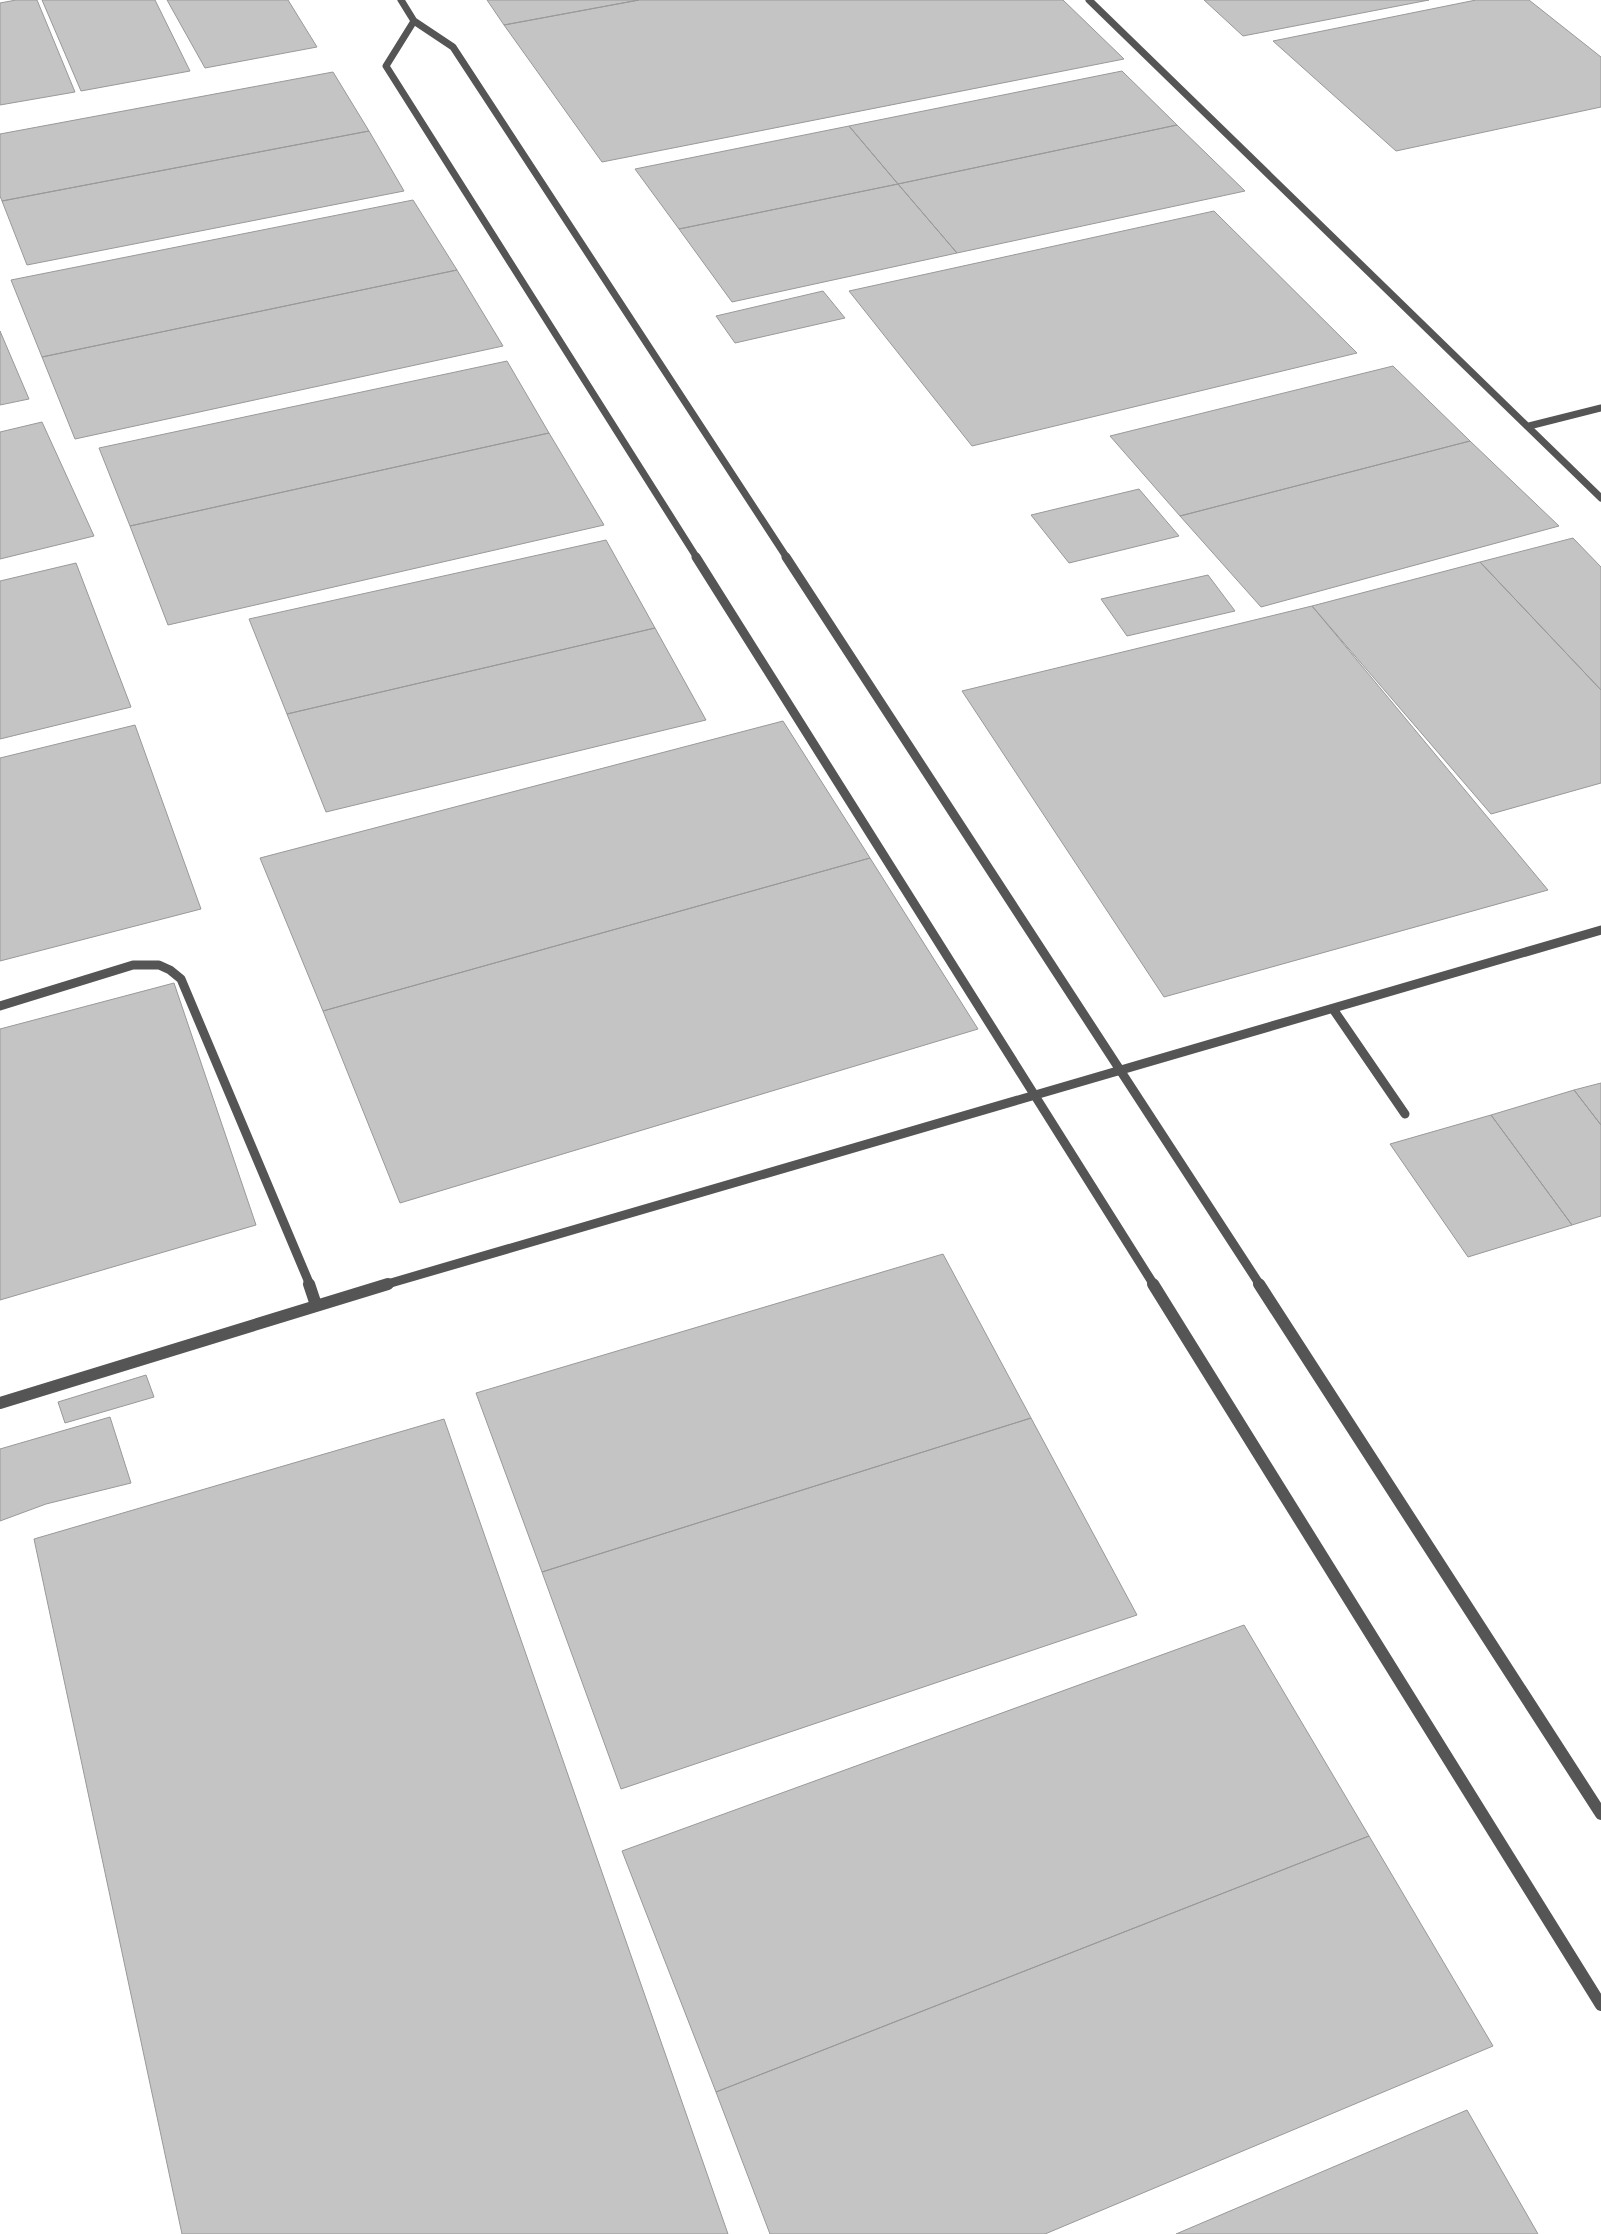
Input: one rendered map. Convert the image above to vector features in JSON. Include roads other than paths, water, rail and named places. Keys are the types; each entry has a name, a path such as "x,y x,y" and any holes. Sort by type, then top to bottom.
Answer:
{"street":[{"path":"401,0 414,21 453,47 1122,1071 1601,1814"},
{"path":"1089,0 1601,498"},
{"path":"414,21 386,66 1035,1094 1601,2005"},
{"path":"1529,426 1601,408"},
{"path":"0,1403 316,1305 1601,930"},
{"path":"0,1006 132,965 148,962 160,964 172,970 181,979 305,1270 316,1305"},
{"path":"1333,1009 1405,1114"}]}
